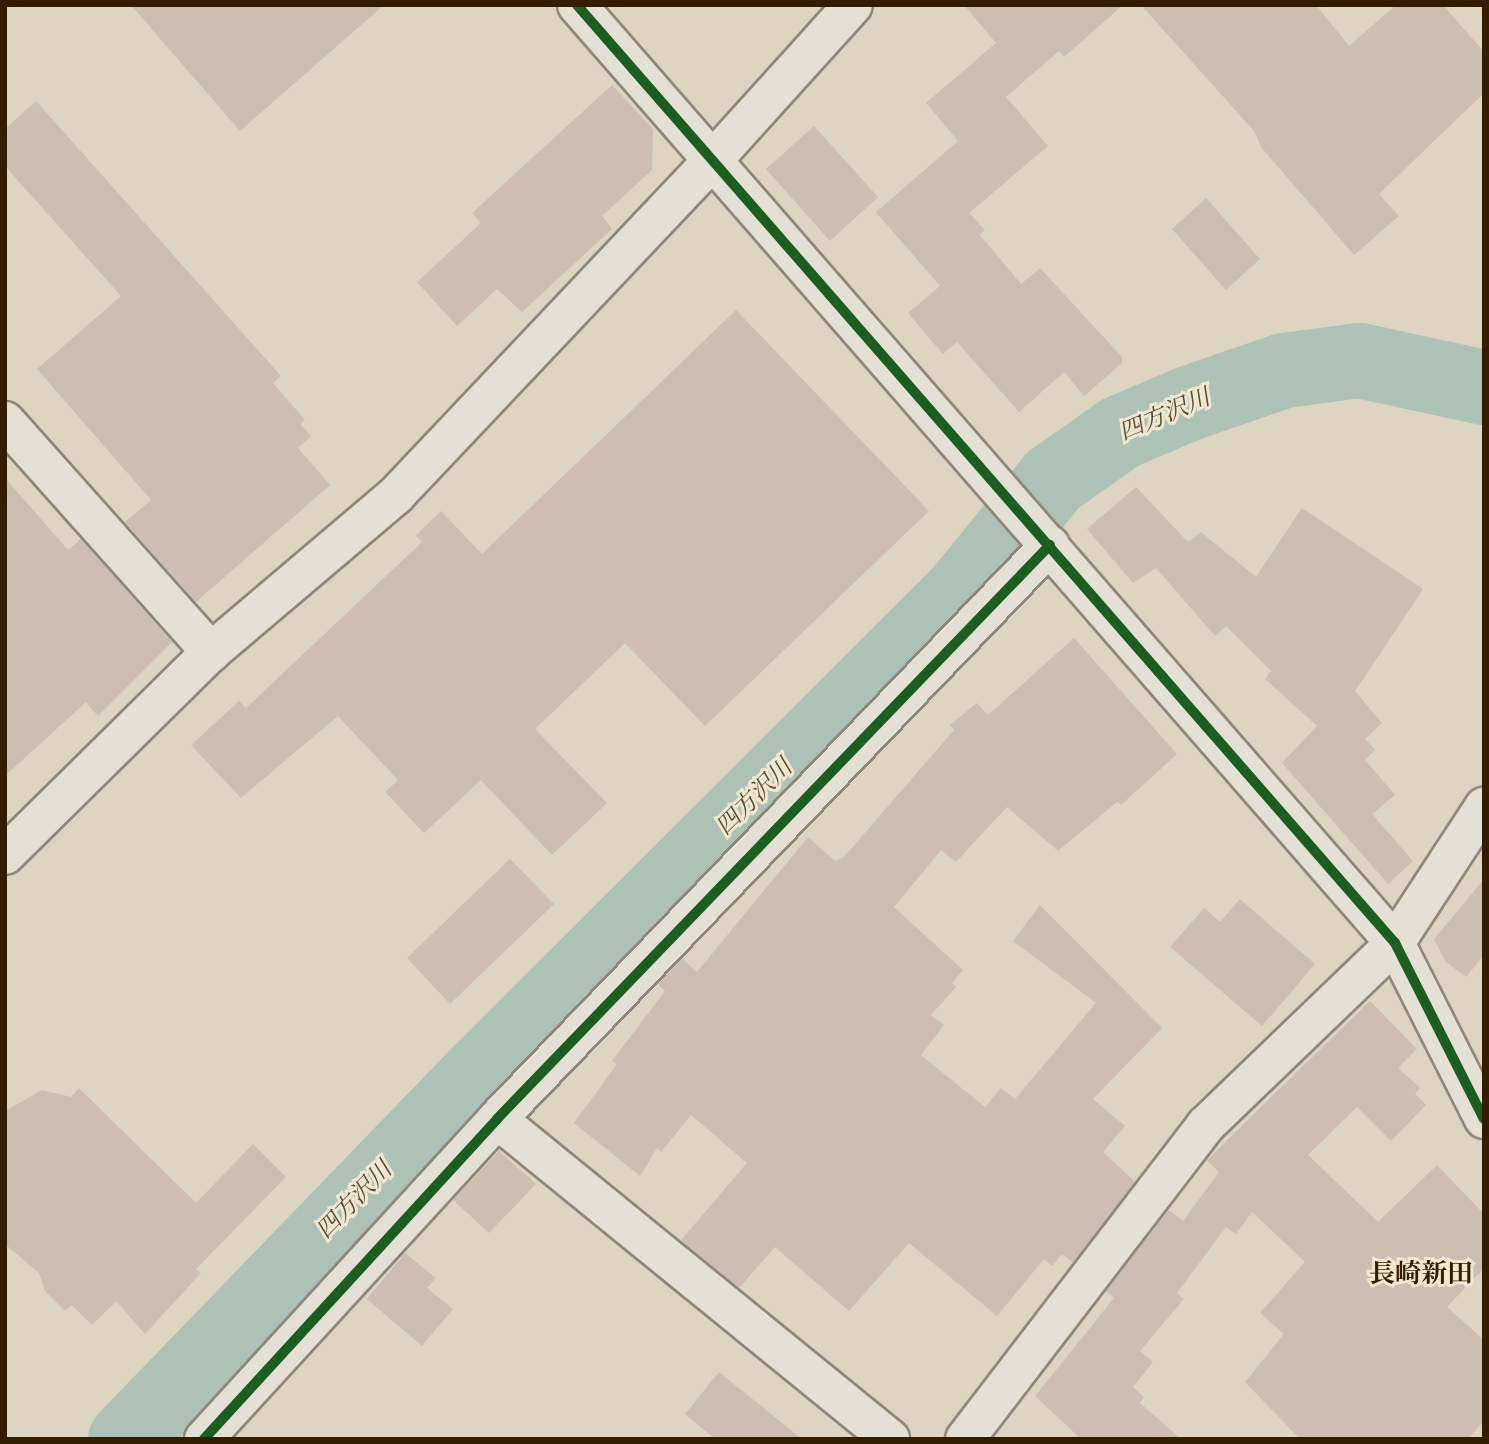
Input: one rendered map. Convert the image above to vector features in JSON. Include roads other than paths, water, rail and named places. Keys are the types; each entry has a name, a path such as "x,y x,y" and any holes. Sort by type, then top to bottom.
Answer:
{"street":[{"path":"577,5 1395,943 1484,1119"},
{"path":"10,839 211,652 396,495 712,161 853,5"},
{"path":"5,421 211,652"},
{"path":"204,1439 498,1119 1049,545"},
{"path":"965,1439 1206,1125 1395,943 1484,807"},
{"path":"498,1119 890,1439"}],"waterway":[{"name":"四方沢川","path":"125,1439 477,1075 960,593 1052,480 1120,432 1188,403 1284,370 1359,360 1484,387"}],"district":[{"name":"長崎新田","path":"1421,1275"}]}
